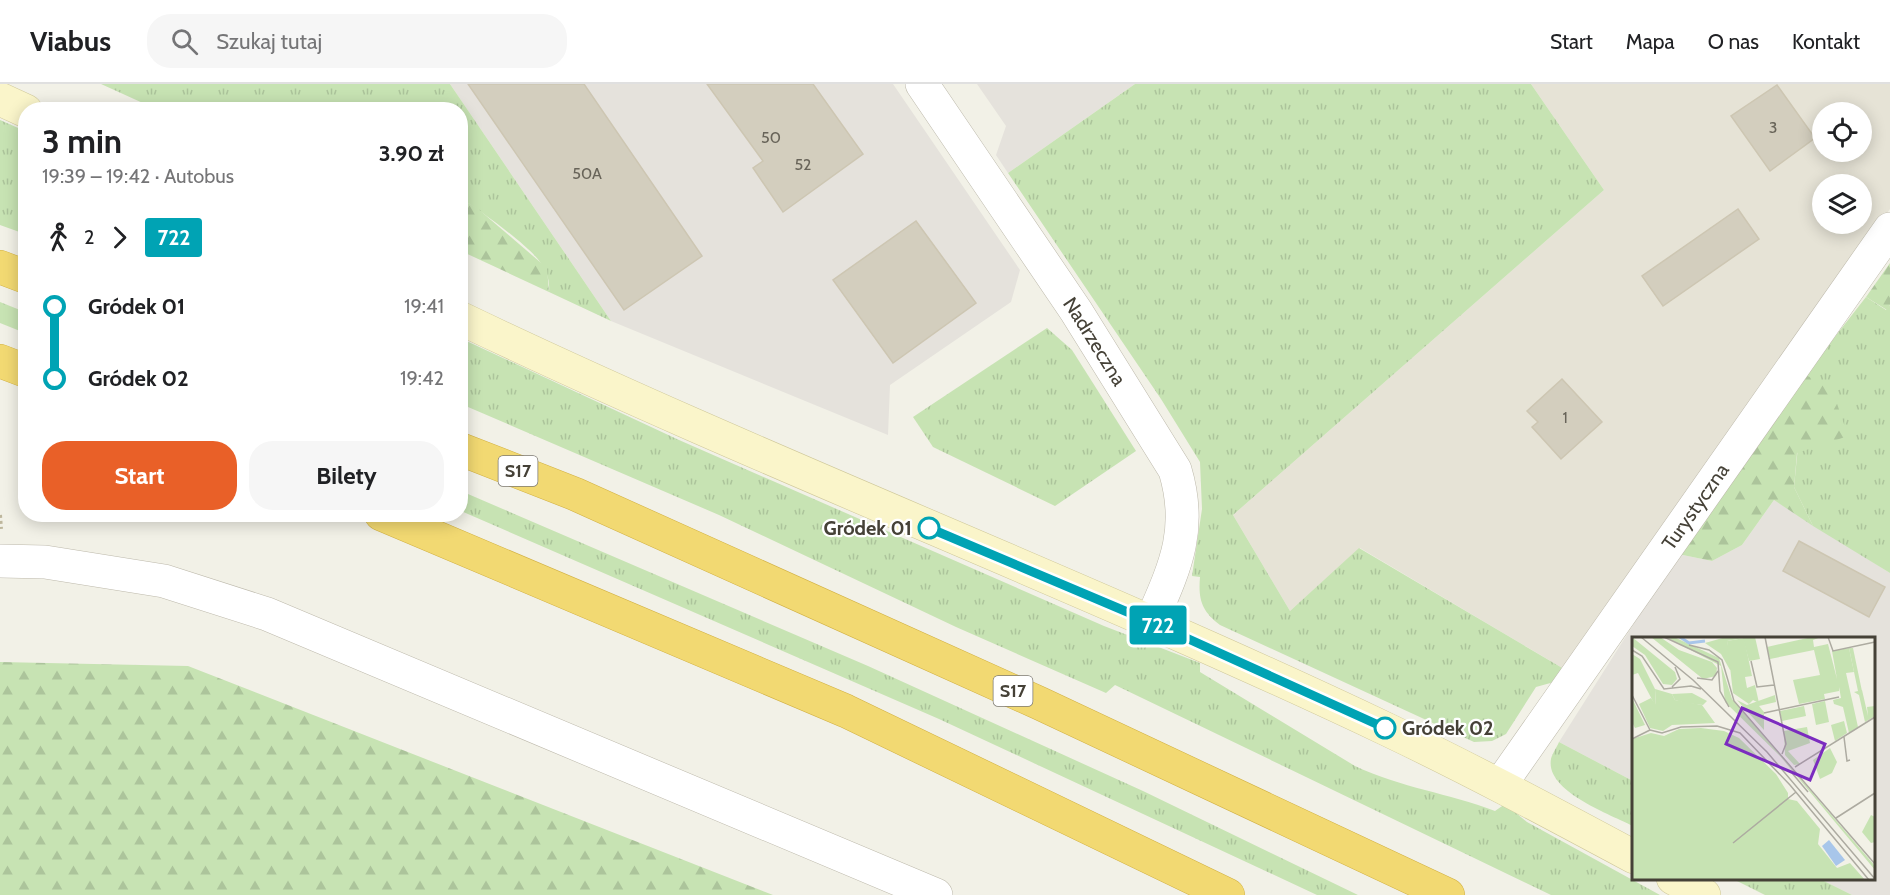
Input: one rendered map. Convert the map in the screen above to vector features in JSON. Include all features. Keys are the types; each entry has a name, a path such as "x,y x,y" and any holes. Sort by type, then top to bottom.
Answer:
{"highway":[{"path":"0,267 18,274"},
{"path":"0,361 18,368"},
{"name":"S17","path":"468,452 575,494 1029,698 1448,895"},
{"path":"400,522 846,711 1228,895"}],"street":[{"name":"Nadrzeczna","path":"922,84 1076,311 1174,470 1182,505 1182,538 1176,565 1151,622"},
{"path":"0,99 18,107"},
{"name":"Turystyczna","path":"1500,785 1890,229"},
{"path":"468,322 929,528 1151,622 1385,728 1500,785 1632,856"},
{"path":"0,561 45,562 164,581 267,614 936,895"},
{"path":"1675,880 1704,895"}],"shaded area":[{"path":"450,84 893,84 1020,270 1011,302 890,385 888,435 611,321 468,110 468,102 462,102"},
{"path":"977,84 1135,84 1008,173 996,155 1006,126"},
{"path":"1531,84 1890,84 1890,209 1564,669 1360,548 1290,611 1233,515 1604,190"},
{"path":"1774,500 1890,573 1890,895 1852,895 1822,880 1875,880 1875,637 1632,637 1632,780 1559,742 1678,554 1712,561 1742,545"}],"green space":[{"path":"101,84 450,84 462,102 141,102"},
{"path":"1135,84 1531,84 1604,190 1233,515 1290,611 1359,548 1564,669 1554,682 1536,687 1506,734 1492,741 1474,742 1220,625 1205,610 1201,599 1200,577 1192,576 1202,509 1200,462 1161,399 1008,173"},
{"path":"468,110 611,321 549,292 546,273 534,255 468,204"},
{"path":"0,120 18,128 18,231 0,225"},
{"path":"468,203 477,208 547,268 549,292 468,254"},
{"path":"1890,263 1890,305 1887,310 1866,297"},
{"path":"1866,297 1886,310 1890,305 1890,573 1813,526 1794,487 1805,375"},
{"path":"0,302 18,309 18,330 0,323"},
{"path":"1047,328 1072,350 1136,451 1055,506 933,447 913,417"},
{"path":"468,342 679,440 1104,626 1200,663 1200,672 1355,766 1390,780 1495,811 1505,804 1527,822 1660,895 1551,895 1115,685 1106,693 956,627 719,515 468,407"},
{"path":"1805,375 1831,386 1848,436 1797,453 1794,487 1813,526 1774,500 1742,545 1712,561 1678,554"},
{"path":"468,494 868,666 1143,791 1358,895 1317,895 939,719 468,514"},
{"path":"0,662 188,666 773,895 0,895"},
{"path":"1559,742 1632,780 1632,826 1595,808 1568,791 1552,771 1552,755"},
{"path":"1735,880 1822,880 1852,895 1765,895"}],"building":[{"path":"468,84 584,84 702,256 624,310"},
{"path":"707,84 813,84 863,154 783,212 753,168 763,161"},
{"path":"1777,85 1812,134 1812,140 1770,171 1731,116"},
{"path":"1738,209 1759,239 1663,306 1642,276"},
{"path":"916,221 976,303 893,363 833,280"},
{"path":"1562,379 1602,422 1561,459 1532,427 1538,422 1527,411"},
{"path":"1799,541 1885,587 1869,617 1783,571"}],"bus line":[{"name":"722","path":"929,528 1151,622 1385,728"}],"place":[{"name":"Gródek 01","path":"929,528"},
{"name":"Gródek 02","path":"1385,728"}]}
